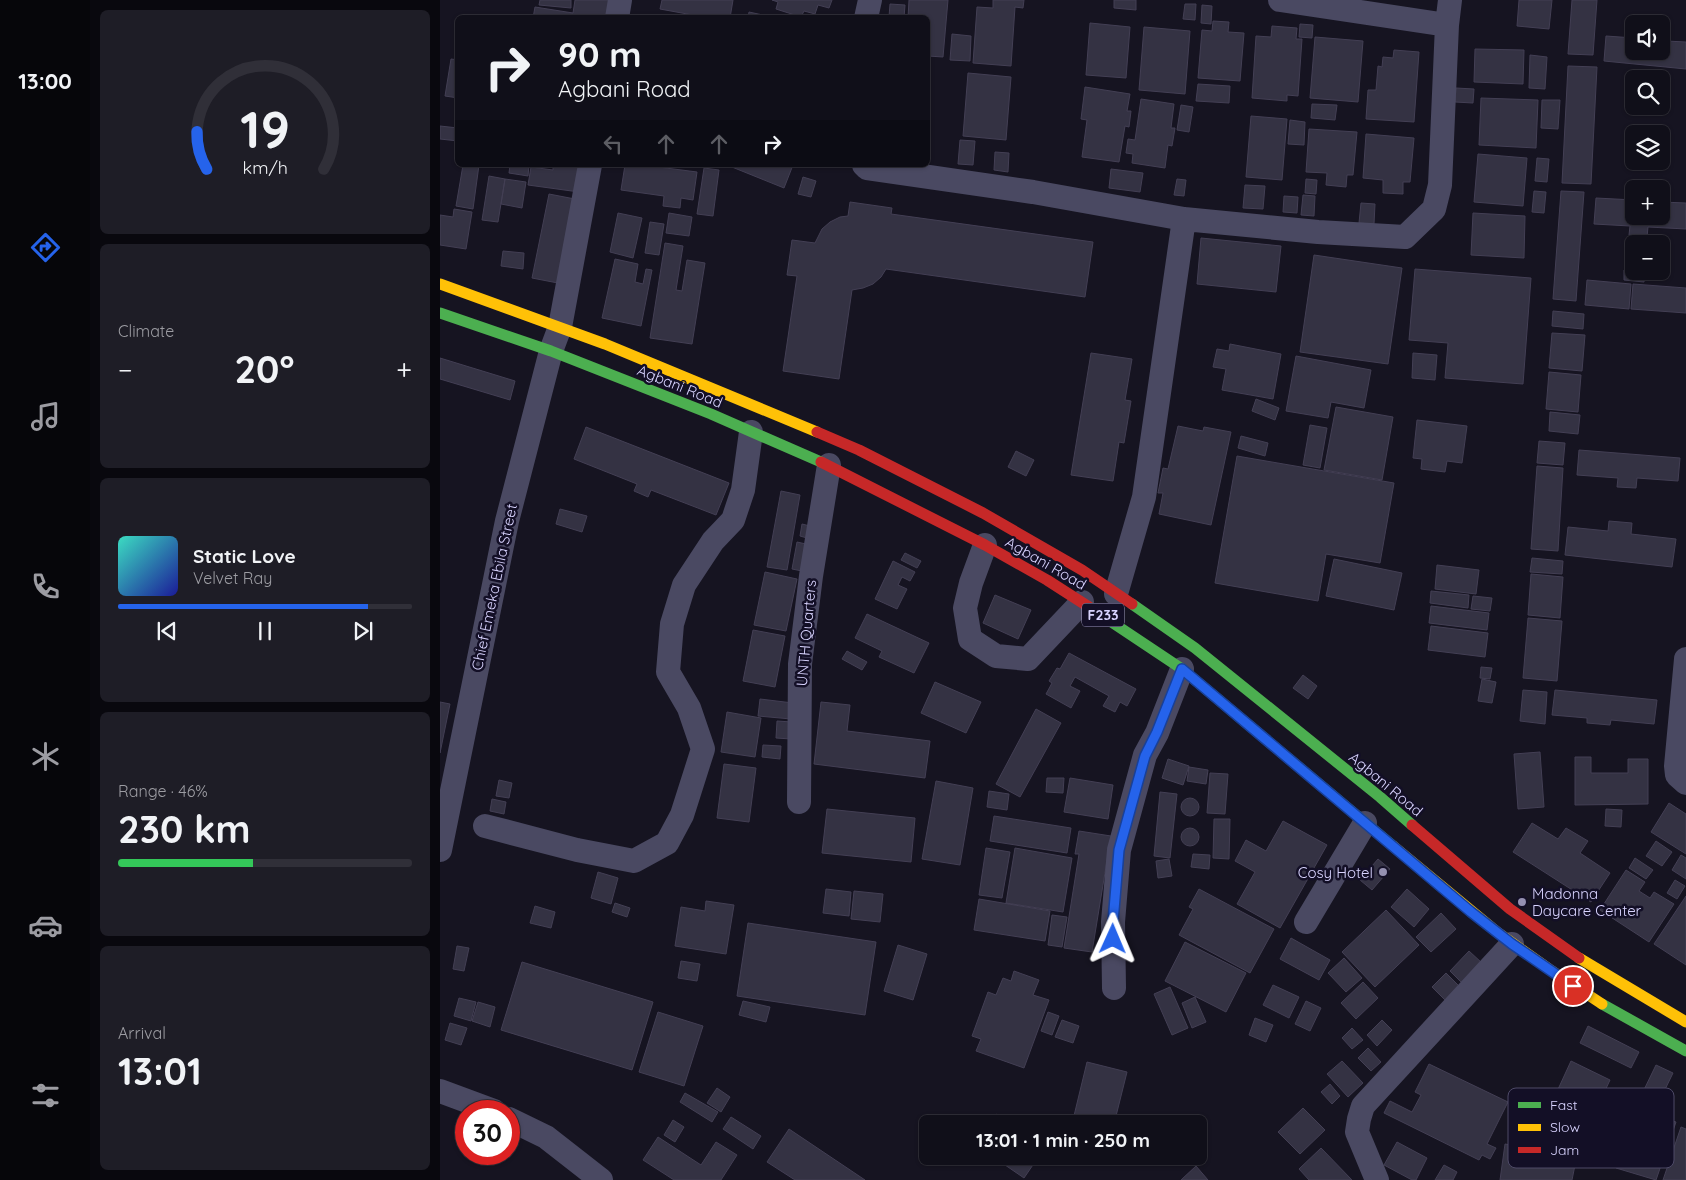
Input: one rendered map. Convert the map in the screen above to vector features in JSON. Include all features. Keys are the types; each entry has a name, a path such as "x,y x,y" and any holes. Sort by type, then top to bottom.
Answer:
{"main road":[{"name":"Agbani Road","path":"440,284 605,344 859,450 983,513 1082,570 1210,660 1380,797 1510,909 1608,978 1686,1022"},
{"name":"Agbani Road","path":"440,313 551,351 751,432 829,466 985,545 1048,580 1123,628 1182,669 1471,912 1512,944 1573,986 1646,1030 1686,1051"}],"street":[{"path":"618,15 620,0"},
{"path":"867,15 870,0"},
{"path":"1280,0 1447,25"},
{"path":"866,167 1034,192 1184,219 1318,232 1405,237 1434,208 1440,185 1447,25 1450,0"},
{"name":"Chief Emeka Ebila Street","path":"440,850 507,521 551,351 560,327 590,167"},
{"path":"1116,594 1144,497 1184,219"},
{"path":"485,826 577,850 634,861 667,843 682,815 703,749 689,708 668,672 672,624 684,585 713,542 733,520 742,490 751,432"},
{"name":"UNTH Quarters","path":"799,802 800,664 811,576 829,466"},
{"path":"985,545 971,583 965,608 970,639 996,656 1028,659 1082,602"},
{"path":"1686,660 1676,766 1678,774 1686,783"},
{"path":"1114,988 1113,922 1119,850 1145,756 1157,732 1182,669"},
{"path":"1306,922 1365,823"},
{"path":"1377,1180 1357,1132 1363,1106 1512,944"},
{"path":"440,1091 464,1100"},
{"path":"520,1124 546,1137 601,1180"}],"building":[{"path":"540,0 571,0 571,8 539,5"},
{"path":"575,0 610,0 608,15 534,15 535,7 573,13"},
{"path":"662,0 733,0 730,15 693,15 660,9"},
{"path":"772,0 832,0 829,8 818,5 815,14 804,11 802,15 795,15 776,9 778,2"},
{"path":"909,0 948,0 943,57 930,56 930,15 908,15"},
{"path":"993,0 1024,0 1023,8 1015,7 1011,66 973,63 977,7 993,8"},
{"path":"1114,0 1136,0 1136,10 1114,8"},
{"path":"1519,0 1552,0 1549,29 1517,26"},
{"path":"1572,0 1597,0 1593,55 1568,54"},
{"path":"890,4 905,5 904,15 889,15"},
{"path":"1185,4 1196,4 1195,20 1183,19"},
{"path":"1202,5 1212,6 1211,24 1201,23"},
{"path":"749,12 763,15 748,15"},
{"path":"1213,21 1229,22 1228,32 1244,33 1240,81 1198,78 1202,30 1212,31"},
{"path":"1090,23 1130,27 1126,78 1086,75"},
{"path":"1300,24 1313,25 1312,38 1299,37"},
{"path":"1272,26 1297,28 1296,39 1302,39 1298,96 1287,95 1287,101 1252,98 1256,36 1271,37"},
{"path":"1144,27 1190,31 1185,94 1139,90"},
{"path":"952,34 971,36 970,61 950,60"},
{"path":"1606,36 1625,37 1625,60 1670,60 1670,41 1686,42 1686,69 1604,61"},
{"path":"1315,37 1363,41 1358,102 1310,98"},
{"path":"1475,49 1524,50 1523,84 1474,82"},
{"path":"1394,50 1419,52 1414,122 1366,119 1368,90 1376,90 1378,66 1382,67 1383,57 1393,58"},
{"path":"1530,55 1547,57 1545,89 1529,88"},
{"path":"451,59 455,60 455,98 445,96"},
{"path":"1568,66 1597,67 1591,184 1562,183"},
{"path":"968,73 1011,77 1006,140 963,136"},
{"path":"1198,84 1230,86 1229,103 1196,101"},
{"path":"1085,87 1130,94 1127,111 1131,111 1129,127 1125,126 1119,162 1082,157 1087,120 1081,119"},
{"path":"1456,88 1474,89 1473,103 1455,102"},
{"path":"1481,98 1538,100 1536,148 1479,145"},
{"path":"1141,99 1174,104 1171,128 1175,128 1172,146 1168,145 1165,168 1132,163 1133,154 1126,153 1128,139 1135,140"},
{"path":"1542,100 1560,100 1558,129 1541,128"},
{"path":"1312,104 1337,105 1335,120 1311,118"},
{"path":"1181,105 1193,107 1189,132 1177,130"},
{"path":"1251,116 1287,119 1282,180 1246,177"},
{"path":"1290,120 1305,122 1304,145 1288,144"},
{"path":"440,126 455,128 455,141 440,139"},
{"path":"1309,129 1357,132 1353,175 1347,175 1346,187 1326,185 1327,173 1306,172"},
{"path":"1366,134 1414,138 1410,182 1403,182 1403,194 1383,193 1383,180 1363,178"},
{"path":"960,140 975,141 973,165 958,164"},
{"path":"995,152 1009,153 1008,172 994,170"},
{"path":"1478,154 1527,158 1523,206 1474,202"},
{"path":"1537,158 1549,159 1547,182 1535,181"},
{"path":"463,167 479,167 473,209 456,206"},
{"path":"510,167 529,167 528,176 509,173"},
{"path":"531,167 553,170 553,167 583,167 579,192 528,185"},
{"path":"625,167 658,167 697,172 693,200 681,198 680,208 663,206 664,196 621,190"},
{"path":"732,167 792,167 784,188"},
{"path":"704,168 719,170 713,216 697,214"},
{"path":"1111,169 1143,173 1140,192 1109,188"},
{"path":"489,176 505,179 498,222 482,220"},
{"path":"803,177 816,181 811,197 798,194"},
{"path":"505,179 526,182 522,208 501,204"},
{"path":"1177,179 1186,180 1184,196 1174,195"},
{"path":"1306,179 1317,180 1316,194 1305,193"},
{"path":"1245,185 1265,186 1263,209 1243,208"},
{"path":"1534,191 1546,192 1544,213 1532,212"},
{"path":"1561,191 1584,192 1576,301 1553,299"},
{"path":"549,194 580,200 563,284 532,278"},
{"path":"1303,195 1315,196 1314,216 1301,215"},
{"path":"1284,196 1298,197 1297,213 1283,212"},
{"path":"1596,198 1625,200 1625,225 1670,225 1670,202 1686,203 1686,229 1648,227 1647,235 1629,235 1630,226 1594,224"},
{"path":"850,202 892,208 891,214 1093,242 1085,297 886,269 873,284 852,290 839,379 783,371 797,276 787,275 792,240 815,243 822,229 830,222 840,217 848,216"},
{"path":"1361,203 1375,204 1374,224 1359,223"},
{"path":"454,209 472,212 466,249 440,245 440,215 453,217"},
{"path":"618,213 642,218 633,258 610,252"},
{"path":"669,213 692,217 689,236 666,233"},
{"path":"1473,213 1525,216 1524,258 1471,255"},
{"path":"650,222 664,224 659,255 645,253"},
{"path":"1201,238 1281,246 1276,292 1197,284"},
{"path":"665,243 683,246 676,290 682,291 687,260 705,263 692,344 650,338"},
{"path":"503,251 524,253 523,269 501,266"},
{"path":"1314,255 1402,268 1388,364 1300,352"},
{"path":"615,259 638,264 635,282 643,284 646,269 652,270 641,326 602,318"},
{"path":"1415,269 1531,278 1523,384 1445,378 1448,343 1409,340"},
{"path":"1624,270 1625,280 1644,280 1644,282 1624,280"},
{"path":"1587,280 1631,284 1629,309 1585,305"},
{"path":"1633,284 1686,288 1686,313 1631,309"},
{"path":"1553,311 1584,314 1583,329 1552,326"},
{"path":"1552,333 1585,335 1582,371 1549,368"},
{"path":"1230,344 1281,354 1273,399 1222,390 1226,369 1213,367 1217,349 1229,351"},
{"path":"1091,353 1132,359 1125,400 1131,401 1124,443 1119,442 1113,481 1071,475"},
{"path":"1413,353 1437,355 1435,380 1412,378"},
{"path":"1296,356 1371,370 1364,408 1331,402 1328,418 1286,411"},
{"path":"440,358 515,381 510,400 440,379"},
{"path":"1549,372 1581,375 1578,412 1546,409"},
{"path":"1256,399 1279,408 1275,420 1252,411"},
{"path":"1336,407 1393,417 1382,480 1324,470"},
{"path":"1550,412 1580,415 1578,434 1549,431"},
{"path":"1417,420 1467,426 1462,463 1447,461 1445,472 1421,469 1422,459 1413,458"},
{"path":"1310,425 1327,428 1320,468 1303,465"},
{"path":"1178,426 1203,431 1204,427 1231,432 1211,525 1159,514 1163,493 1158,493 1163,468 1168,469"},
{"path":"586,427 729,483 716,515 651,490 648,497 634,491 637,484 574,459"},
{"path":"1241,436 1268,443 1265,456 1238,448"},
{"path":"1539,441 1565,443 1563,465 1537,463"},
{"path":"1579,450 1680,458 1678,481 1637,478 1636,488 1617,487 1618,478 1577,475"},
{"path":"1016,451 1034,460 1026,476 1008,467"},
{"path":"1237,456 1394,483 1380,563 1326,554 1318,601 1215,583"},
{"path":"1537,466 1563,468 1558,551 1531,549"},
{"path":"781,491 800,495 787,570 767,567"},
{"path":"560,509 587,516 582,532 556,524"},
{"path":"1609,521 1632,523 1631,534 1676,539 1672,567 1565,555 1568,527 1608,531"},
{"path":"802,524 810,526 807,538 800,536"},
{"path":"797,542 806,544 802,571 792,569"},
{"path":"905,553 921,561 917,568 901,560"},
{"path":"1532,558 1563,561 1562,574 1530,572"},
{"path":"1334,559 1402,573 1394,610 1326,596"},
{"path":"893,561 915,572 910,581 902,577 898,585 907,589 897,609 875,599"},
{"path":"1437,565 1479,570 1476,594 1435,589"},
{"path":"765,572 797,579 786,631 754,625"},
{"path":"1531,574 1563,577 1560,618 1528,615"},
{"path":"1431,591 1469,595 1468,608 1430,603"},
{"path":"995,595 1031,610 1018,639 983,623"},
{"path":"1473,596 1492,598 1490,611 1471,609"},
{"path":"1431,606 1489,613 1487,630 1429,623"},
{"path":"867,614 929,643 914,673 879,657 882,651 855,638"},
{"path":"1528,618 1562,621 1557,681 1523,678"},
{"path":"1431,626 1488,633 1485,657 1428,650"},
{"path":"753,630 785,636 775,687 743,681"},
{"path":"847,651 867,662 862,670 842,659"},
{"path":"1069,653 1136,689 1127,706 1120,702 1115,712 1103,706 1109,696 1075,677 1070,686 1080,691 1071,708 1046,694 1052,683 1049,681 1057,668 1060,669"},
{"path":"1481,667 1492,668 1490,679 1480,678"},
{"path":"1303,675 1317,686 1308,699 1293,688"},
{"path":"1482,679 1496,682 1492,703 1478,701"},
{"path":"935,682 981,702 966,733 921,713"},
{"path":"1523,690 1547,692 1545,724 1520,721"},
{"path":"1555,690 1657,700 1654,724 1611,720 1610,725 1587,723 1587,718 1552,715"},
{"path":"760,699 793,703 791,719 758,716"},
{"path":"440,702 450,704 440,753"},
{"path":"821,702 850,705 847,731 930,741 925,778 814,764"},
{"path":"1036,709 1061,723 1020,797 996,784"},
{"path":"727,712 761,718 755,757 721,752"},
{"path":"777,721 792,722 791,739 776,738"},
{"path":"763,745 781,746 780,759 762,757"},
{"path":"1540,752 1544,807 1518,809 1514,754"},
{"path":"1575,757 1591,757 1591,773 1628,773 1628,759 1648,759 1648,804 1575,805"},
{"path":"1168,759 1189,766 1183,785 1162,778"},
{"path":"724,764 756,768 749,822 717,818"},
{"path":"1189,767 1208,770 1206,784 1187,781"},
{"path":"1210,773 1228,774 1225,814 1207,813"},
{"path":"1047,778 1064,778 1063,793 1046,792"},
{"path":"1070,778 1113,785 1108,819 1064,812"},
{"path":"499,780 512,783 509,798 496,796"},
{"path":"936,781 973,788 960,865 922,859"},
{"path":"989,791 1009,794 1007,810 987,807"},
{"path":"1160,792 1177,794 1170,858 1154,856"},
{"path":"1186,798 1194,798 1199,803 1197,814 1186,816 1181,811 1181,803"},
{"path":"492,799 506,802 504,814 490,811"},
{"path":"1669,803 1686,814 1686,854 1651,832"},
{"path":"827,809 915,818 911,862 822,853"},
{"path":"1606,809 1622,810 1621,827 1605,826"},
{"path":"994,816 1071,828 1067,853 990,841"},
{"path":"1214,819 1230,819 1229,859 1213,858"},
{"path":"1283,821 1327,845 1280,928 1237,904 1255,872 1235,861 1246,840 1266,851"},
{"path":"1532,823 1558,839 1566,828 1588,841 1580,853 1610,873 1591,902 1513,852"},
{"path":"1186,828 1194,828 1199,833 1197,844 1186,846 1181,841 1181,833"},
{"path":"1079,831 1111,836 1092,952 1064,948 1079,854 1075,854"},
{"path":"1656,841 1672,852 1662,866 1646,856"},
{"path":"986,848 1010,852 1002,898 979,895"},
{"path":"1015,848 1072,858 1063,912 1006,903"},
{"path":"1193,854 1210,855 1209,869 1191,867"},
{"path":"1681,855 1686,858 1686,879 1672,870"},
{"path":"1635,858 1653,870 1646,879 1629,868"},
{"path":"1169,859 1172,876 1158,878 1156,861"},
{"path":"1378,859 1390,869 1372,890 1360,880"},
{"path":"1626,870 1645,882 1639,891 1650,898 1654,892 1674,904 1649,942 1600,910"},
{"path":"598,872 618,878 611,904 591,898"},
{"path":"1675,880 1685,886 1677,899 1667,893"},
{"path":"826,889 851,892 849,916 823,913"},
{"path":"1199,889 1274,929 1250,973 1179,935 1193,909 1189,907"},
{"path":"1407,889 1429,909 1414,927 1391,907"},
{"path":"854,891 883,894 880,922 851,919"},
{"path":"1686,896 1686,965 1654,944"},
{"path":"979,899 1050,911 1045,941 974,930"},
{"path":"706,901 734,905 726,954 675,946 681,907 705,911"},
{"path":"615,903 630,908 627,917 612,912"},
{"path":"535,906 555,912 551,928 530,923"},
{"path":"1386,910 1419,945 1375,987 1342,952"},
{"path":"1441,913 1456,929 1431,952 1416,937"},
{"path":"1052,915 1067,917 1062,947 1048,945"},
{"path":"748,923 876,942 865,1015 737,996"},
{"path":"1291,938 1330,960 1319,980 1280,959"},
{"path":"1185,942 1246,973 1226,1012 1165,981"},
{"path":"898,945 927,954 913,1000 884,991"},
{"path":"457,946 469,948 464,971 453,969"},
{"path":"1469,951 1482,963 1463,984 1450,971"},
{"path":"1344,958 1362,978 1346,992 1328,973"},
{"path":"681,961 700,964 697,981 678,978"},
{"path":"522,962 653,1002 632,1070 501,1030"},
{"path":"1014,971 1039,980 1033,995 1049,1000 1024,1068 976,1051 981,1039 972,1036 988,992 996,995 1003,978 1011,981"},
{"path":"1446,973 1460,987 1446,1001 1432,987"},
{"path":"1363,982 1378,998 1356,1019 1341,1003"},
{"path":"1273,985 1299,997 1289,1018 1263,1005"},
{"path":"1170,987 1188,1028 1172,1035 1154,994"},
{"path":"1195,997 1206,1022 1192,1028 1182,1003"},
{"path":"459,998 476,1002 471,1021 454,1016"},
{"path":"743,1001 770,1007 766,1022 739,1015"},
{"path":"1306,1001 1321,1008 1310,1031 1295,1024"},
{"path":"478,1002 495,1007 490,1027 472,1021"},
{"path":"658,1012 703,1026 684,1086 639,1072"},
{"path":"1048,1012 1059,1016 1052,1035 1041,1031"},
{"path":"1255,1018 1273,1025 1266,1042 1249,1035"},
{"path":"1062,1020 1079,1026 1073,1043 1055,1037"},
{"path":"1382,1020 1392,1030 1377,1046 1367,1035"},
{"path":"450,1023 467,1028 461,1045 445,1040"},
{"path":"1588,1026 1639,1052 1631,1068 1580,1043"},
{"path":"1352,1028 1363,1040 1352,1049 1342,1038"},
{"path":"1368,1048 1381,1062 1371,1071 1358,1058"},
{"path":"1342,1061 1363,1083 1348,1097 1327,1074"},
{"path":"1571,1061 1610,1080 1606,1088 1559,1088"},
{"path":"1087,1062 1127,1072 1116,1115 1074,1115"},
{"path":"1429,1064 1508,1102 1487,1144 1496,1148 1490,1159 1482,1155 1479,1160 1384,1113 1390,1101 1412,1112 1421,1095 1415,1092"},
{"path":"1656,1065 1673,1073 1666,1088 1645,1088"},
{"path":"1330,1084 1340,1096 1332,1104 1321,1092"},
{"path":"717,1088 730,1097 721,1112 707,1103"},
{"path":"685,1093 718,1112 712,1122 680,1102"},
{"path":"1303,1108 1325,1130 1300,1154 1278,1132"},
{"path":"731,1117 761,1136 753,1149 723,1129"},
{"path":"673,1120 684,1127 675,1142 664,1135"},
{"path":"1681,1127 1686,1129 1686,1180 1663,1180 1667,1168 1674,1168 1674,1148"},
{"path":"789,1129 865,1180 795,1180 767,1162"},
{"path":"658,1137 701,1165 716,1142 737,1155 721,1180 674,1180 643,1160"},
{"path":"1397,1142 1427,1158 1416,1180 1412,1180 1384,1165"},
{"path":"1505,1144 1508,1144 1508,1168 1574,1168 1572,1180 1500,1180"},
{"path":"1321,1148 1352,1180 1309,1180 1299,1169"},
{"path":"1005,1165 1033,1165 1024,1178"},
{"path":"1444,1165 1457,1172 1453,1180 1435,1180"},
{"path":"1196,1166 1208,1180 1181,1180"},
{"path":"1616,1168 1660,1168 1656,1180"}],"traffic: fast":[{"path":"440,313 551,351 711,414 821,462"},
{"path":"1132,604 1195,648 1412,825"},
{"path":"1089,607 1182,669 1393,846"},
{"path":"1602,1004 1686,1051"}],"traffic: slow":[{"path":"440,284 605,344 817,432"},
{"path":"1393,846 1497,932 1602,1004"},
{"path":"1579,958 1686,1022"}],"traffic: jam":[{"path":"817,432 859,450 983,513 1082,570 1132,604"},
{"path":"821,462 985,545 1047,580 1089,607"},
{"path":"1412,825 1510,909 1579,958"}],"place":[{"name":"Cosy Hotel","path":"1383,872"},
{"name":"Madonna Daycare Center","path":"1522,902"}],"route":[{"path":"1113,939 1119,850 1145,756 1157,732 1182,669 1471,912 1512,944 1573,986"}]}
